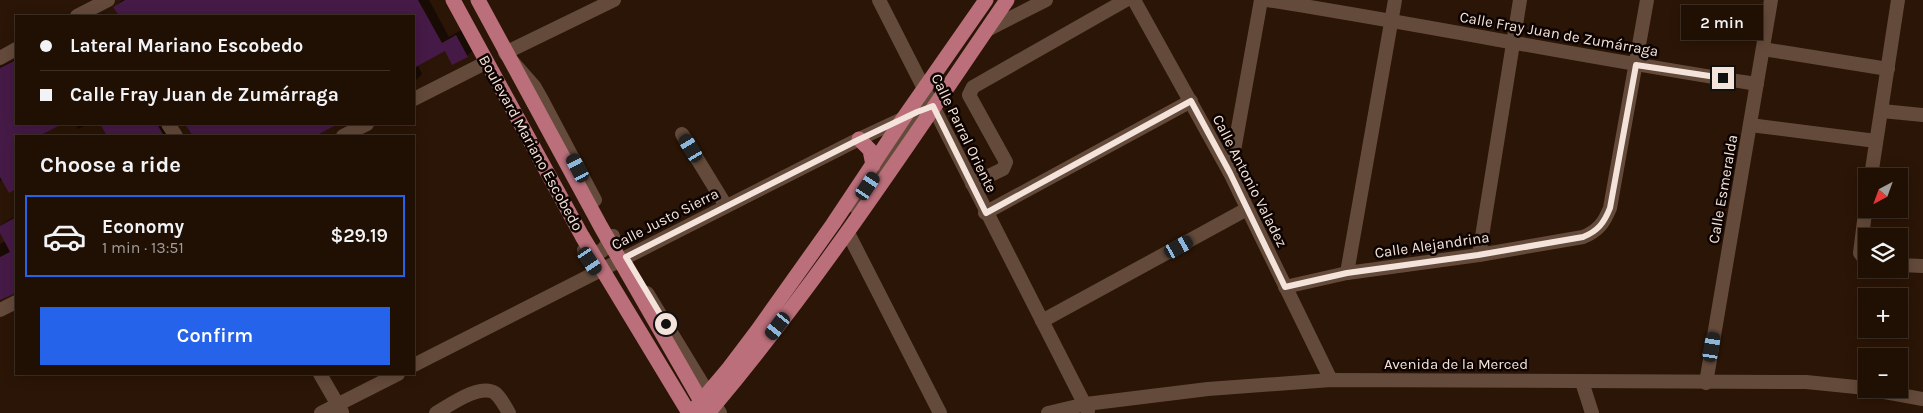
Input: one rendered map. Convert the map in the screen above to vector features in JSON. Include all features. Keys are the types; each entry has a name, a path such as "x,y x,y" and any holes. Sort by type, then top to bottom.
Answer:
{"main road":[{"name":"Boulevard Mariano Escobedo","path":"453,0 497,79 583,243 690,413"},
{"name":"Boulevard Mariano Escobedo","path":"478,0 505,53 601,227 711,406"},
{"path":"690,413 711,406 755,358 848,233 986,0"},
{"path":"711,406 729,368 874,164 903,119 929,98 987,30 1007,0"},
{"path":"858,140 870,150 874,164"}],"street":[{"path":"80,15 108,0"},
{"path":"614,0 505,53 534,86 613,236 711,406"},
{"name":"Calle Parral Oriente","path":"879,0 1087,408"},
{"path":"987,30 1046,0"},
{"path":"1100,0 1112,8"},
{"path":"972,184 1003,169 1006,162 969,95 973,86 1126,0"},
{"name":"Calle Antonio Valadez","path":"1134,0 1230,173 1331,380"},
{"path":"1230,173 1261,0"},
{"name":"Calle Fray Juan de Zumárraga","path":"1267,0 1392,20 1636,65 1757,84"},
{"path":"1347,273 1395,0"},
{"path":"1478,255 1520,0"},
{"path":"1636,65 1648,0"},
{"name":"Calle Esmeralda","path":"1706,383 1772,0"},
{"path":"1872,168 1898,0"},
{"path":"0,58 15,50"},
{"path":"1764,50 1888,69"},
{"path":"415,98 487,62"},
{"name":"Calle Alejandrina","path":"1285,287 1347,273 1478,255 1583,237 1594,233 1606,220 1610,208 1636,65"},
{"name":"Calle Justo Sierra","path":"415,365 726,206 917,112 929,98"},
{"path":"986,213 1191,101"},
{"path":"1882,111 1923,115"},
{"path":"699,413 711,406 793,293 917,112"},
{"path":"345,135 365,125"},
{"path":"1750,125 1876,141"},
{"path":"682,134 726,206"},
{"path":"1042,321 1247,209"},
{"path":"848,233 940,413"},
{"path":"583,243 596,253 602,251 613,236"},
{"path":"583,243 682,413"},
{"path":"1908,265 1923,266"},
{"path":"0,310 15,302"},
{"path":"321,375 340,409"},
{"path":"321,413 340,409 396,375"},
{"name":"Avenida de la Merced","path":"1048,413 1208,389 1331,380 1806,382 1858,388"},
{"path":"1582,382 1592,413"},
{"path":"436,413 464,397 487,390 499,397 509,413"},
{"name":"Avenida de la Merced","path":"1908,396 1923,399"}],"building":[{"path":"125,0 418,0 442,43 456,35 468,57 452,65 445,51 415,67 415,15 118,15 113,7"},
{"path":"15,60 15,125 60,125 41,135 15,135 15,190 9,193 0,177 0,68"},
{"path":"101,125 158,125 163,135 106,135"},
{"path":"186,125 336,125 317,135 192,135"},
{"path":"15,218 15,293 0,300 0,257 10,252 0,233 0,226"}],"route":[{"path":"666,324 626,257 858,140 933,106 986,213 1191,101 1230,173 1285,287 1347,273 1478,255 1583,237 1594,233 1606,220 1610,208 1636,65 1723,78"}]}
